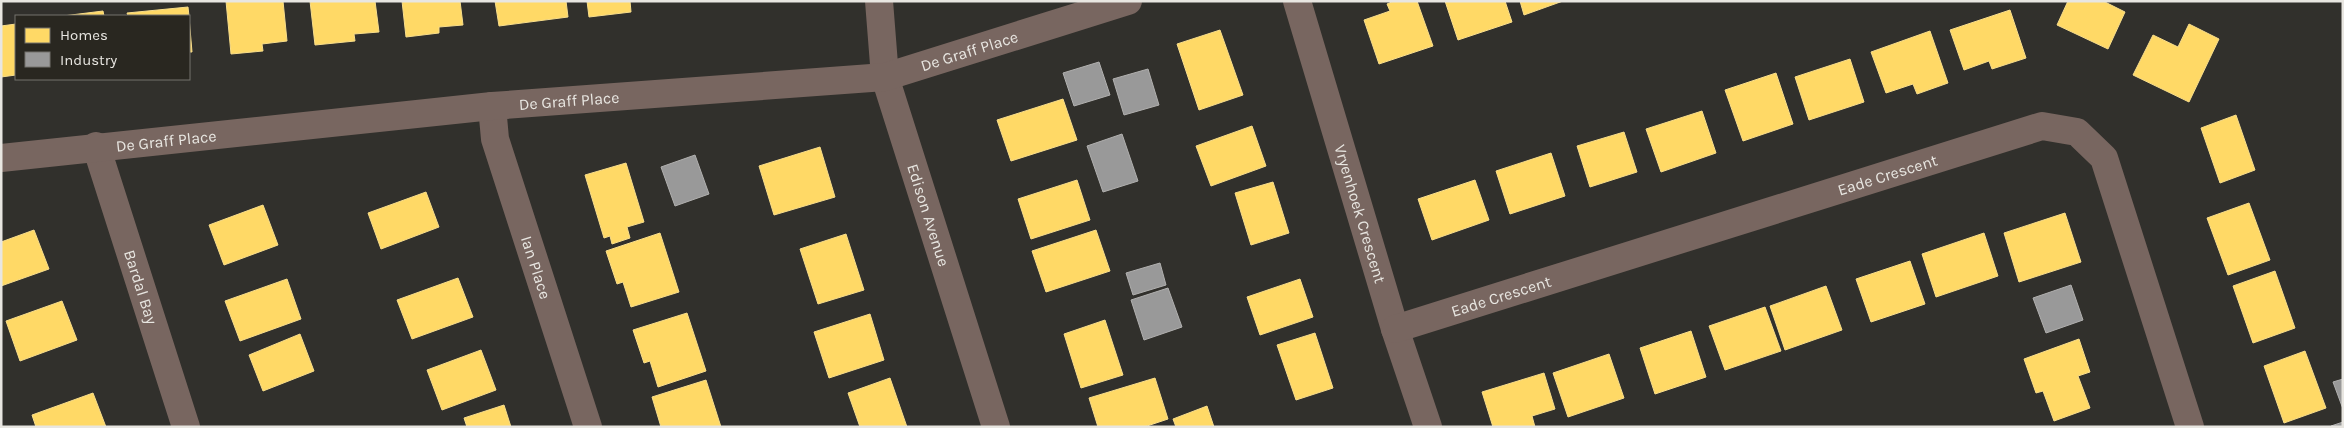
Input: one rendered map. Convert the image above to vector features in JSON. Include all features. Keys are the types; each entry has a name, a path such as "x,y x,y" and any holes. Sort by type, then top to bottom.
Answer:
{"street":[{"name":"Edison Avenue","path":"879,1 885,77 996,427"},
{"name":"De Graff Place","path":"1,158 96,146 492,106 885,77 1128,1"},
{"name":"Vryenhoek Crescent","path":"1297,1 1395,329 1428,427"},
{"name":"Ian Place","path":"492,106 495,139 588,427"},
{"name":"Eade Crescent","path":"1395,329 2042,126 2077,132 2104,158 2190,427"},
{"name":"Bardal Bay","path":"96,146 186,427"}],"building: Homes":[{"path":"226,1 283,1 287,41 262,44 263,51 231,54"},
{"path":"310,1 375,1 379,32 354,34 355,41 315,45"},
{"path":"402,1 460,1 463,25 439,27 439,33 406,37"},
{"path":"495,1 566,1 568,17 499,26"},
{"path":"587,1 630,1 631,12 589,17"},
{"path":"1394,1 1417,1 1433,46 1379,64 1364,20 1390,11 1387,4"},
{"path":"1445,1 1505,1 1512,22 1458,40"},
{"path":"1520,1 1563,1 1524,15"},
{"path":"2068,1 2103,1 2125,12 2108,49 2057,25"},
{"path":"188,7 189,15 128,15 127,13"},
{"path":"2010,10 2026,58 1992,69 1989,61 1964,70 1950,30"},
{"path":"103,11 104,15 71,15"},
{"path":"15,24 15,75 1,77 1,26"},
{"path":"2189,24 2219,39 2189,102 2133,75 2153,35 2178,47"},
{"path":"190,29 192,52 190,52"},
{"path":"1220,30 1243,95 1199,110 1177,44"},
{"path":"1930,31 1948,83 1917,94 1913,84 1886,93 1871,52"},
{"path":"1850,59 1864,102 1809,120 1795,77"},
{"path":"1776,73 1793,124 1743,141 1725,90"},
{"path":"1063,99 1077,140 1011,161 997,120"},
{"path":"1702,111 1716,153 1661,172 1646,129"},
{"path":"2236,115 2255,170 2220,183 2201,128"},
{"path":"1252,126 1266,166 1211,186 1196,146"},
{"path":"1624,132 1637,172 1590,187 1577,146"},
{"path":"820,147 835,197 774,215 759,166"},
{"path":"1551,153 1565,196 1510,214 1496,171"},
{"path":"626,163 644,222 627,227 630,238 612,244 610,236 604,238 585,175"},
{"path":"1077,180 1090,220 1031,239 1018,199"},
{"path":"1475,180 1489,220 1432,240 1418,199"},
{"path":"1273,182 1289,233 1251,245 1235,193"},
{"path":"426,192 439,227 381,249 368,213"},
{"path":"2249,203 2270,260 2228,275 2207,218"},
{"path":"263,205 278,245 224,265 209,225"},
{"path":"2065,213 2081,262 2019,282 2004,233"},
{"path":"34,230 49,269 1,286 1,242"},
{"path":"1096,230 1110,271 1046,292 1032,251"},
{"path":"660,233 679,292 631,307 623,282 617,284 606,251"},
{"path":"1984,233 1998,276 1936,297 1922,254"},
{"path":"846,234 864,290 818,304 800,249"},
{"path":"1910,261 1925,304 1871,322 1856,279"},
{"path":"2275,271 2295,328 2253,343 2233,286"},
{"path":"458,278 473,317 412,339 397,300"},
{"path":"287,279 301,319 240,341 225,301"},
{"path":"1300,279 1313,317 1260,335 1247,297"},
{"path":"1826,286 1842,330 1785,350 1770,306"},
{"path":"62,301 77,340 20,361 6,321"},
{"path":"1765,307 1781,351 1725,370 1709,326"},
{"path":"687,313 706,371 658,387 650,361 644,363 633,330"},
{"path":"870,314 884,360 829,378 814,332"},
{"path":"1105,320 1123,375 1081,388 1064,334"},
{"path":"1691,331 1706,377 1655,394 1640,348"},
{"path":"1315,333 1333,388 1296,400 1277,345"},
{"path":"300,334 314,371 263,391 249,355"},
{"path":"2079,339 2090,372 2078,376 2090,408 2054,421 2043,391 2036,393 2024,359"},
{"path":"481,350 496,390 442,410 427,370"},
{"path":"2305,351 2326,408 2284,423 2264,366"},
{"path":"1609,354 1624,398 1568,417 1553,373"},
{"path":"1544,373 1555,409 1532,416 1535,427 1493,427 1482,392"},
{"path":"890,378 907,427 860,427 848,393"},
{"path":"1155,378 1168,419 1144,427 1098,427 1089,398"},
{"path":"706,380 721,427 661,427 652,397"},
{"path":"93,393 106,427 36,427 32,415"},
{"path":"504,405 511,427 467,427 464,418"},
{"path":"1207,406 1214,427 1176,427 1173,419"}],"building: Industry":[{"path":"1099,62 1110,95 1074,106 1063,73"},
{"path":"1148,69 1159,105 1124,115 1113,79"},
{"path":"1122,134 1138,181 1103,192 1087,146"},
{"path":"695,155 709,194 675,206 661,167"},
{"path":"1160,263 1166,285 1133,295 1126,273"},
{"path":"2071,285 2083,320 2046,333 2033,298"},
{"path":"1168,288 1182,327 1144,340 1131,300"},
{"path":"2343,379 2343,409 2333,382"},
{"path":"2343,422 2343,427 2331,427 2331,426"}]}
